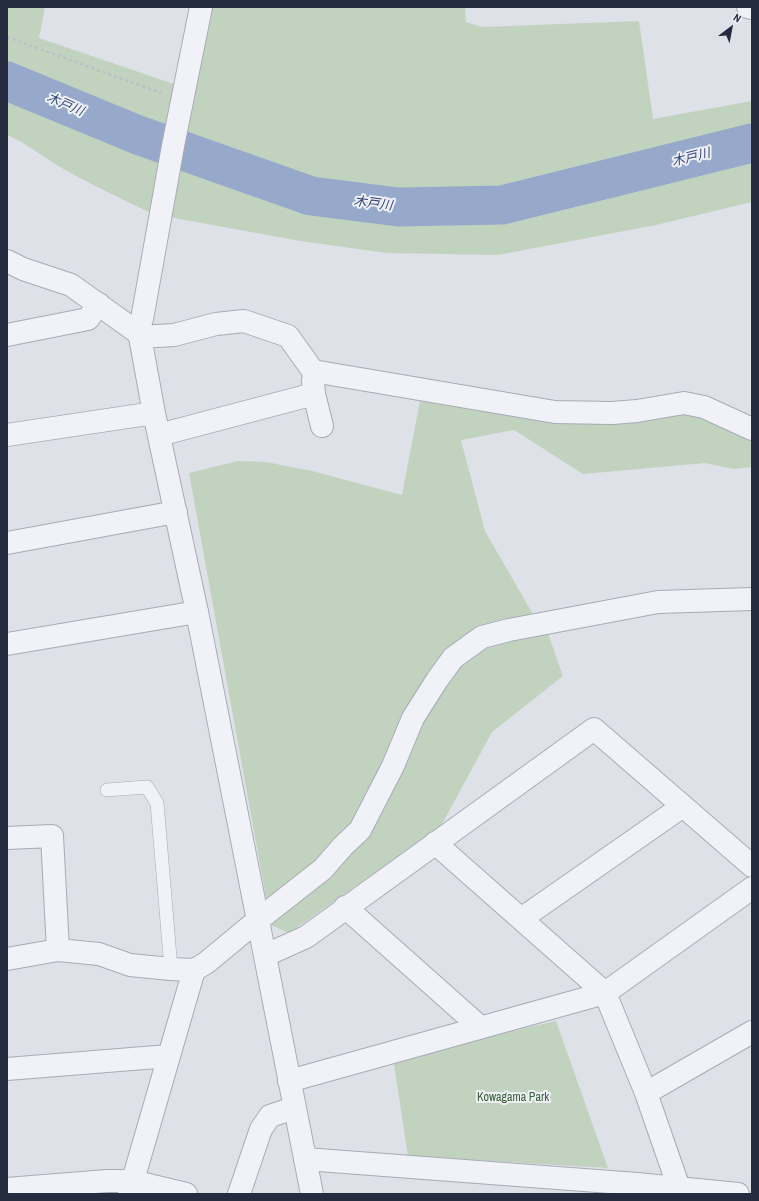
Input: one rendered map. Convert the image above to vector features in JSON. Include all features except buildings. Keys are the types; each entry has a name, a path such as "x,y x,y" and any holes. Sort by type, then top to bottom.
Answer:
{"street":[{"path":"201,7 138,334 158,435 198,612 312,1194"},
{"path":"748,7 752,8"},
{"path":"7,262 71,285 138,334 174,335 216,324 244,321 288,336 313,371 314,394 322,426"},
{"path":"7,335 88,319 99,304"},
{"path":"313,371 555,412 612,413 637,411 684,403 704,407 752,429"},
{"path":"158,435 314,394"},
{"path":"7,435 154,413"},
{"path":"7,543 176,512"},
{"path":"7,959 58,950 100,954 130,965 194,970 206,964 258,920 323,869 343,846 360,830 393,766 413,718 437,680 453,658 482,638 509,630 658,602 752,599"},
{"path":"7,644 198,612"},
{"path":"266,955 306,937 345,907 594,729 752,866"},
{"path":"521,919 683,806"},
{"path":"7,838 52,836 58,950"},
{"path":"435,843 605,993 646,1093 679,1188"},
{"path":"289,1081 605,993 752,888"},
{"path":"345,907 480,1028"},
{"path":"131,1187 194,970"},
{"path":"646,1093 752,1032"},
{"path":"7,1069 169,1056"},
{"path":"239,1194 261,1129 270,1116 294,1108"},
{"path":"305,1158 636,1189 679,1188 738,1194"},
{"path":"7,1189 107,1181 131,1187 186,1194"}],"lane":[{"path":"107,790 147,787 157,803 171,969"}],"path":[{"path":"7,37 163,94"}],"green space":[{"path":"7,7 45,7 39,38 177,85 167,127 7,67"},
{"path":"205,7 465,7 466,22 482,27 639,21 653,119 752,101 752,129 639,164 511,193 417,199 324,188 181,142"},
{"path":"7,93 100,134 161,155 153,214 71,173 7,135"},
{"path":"752,150 752,202 656,225 498,255 387,253 300,241 169,217 182,167 287,203 383,220 543,212 639,178"},
{"path":"420,401 556,419 685,407 752,434 752,467 734,469 705,463 583,474 514,430 461,440 485,531 535,618 547,631 563,676 492,732 441,826 289,933 271,925 189,473 238,461 266,462 312,471 402,495"},
{"name":"Kowagama Park","path":"556,1021 608,1168 408,1156 393,1058"}],"waterway":[{"name":"木戸川","path":"7,81 138,135 311,196 398,207 502,205 752,143"}]}
